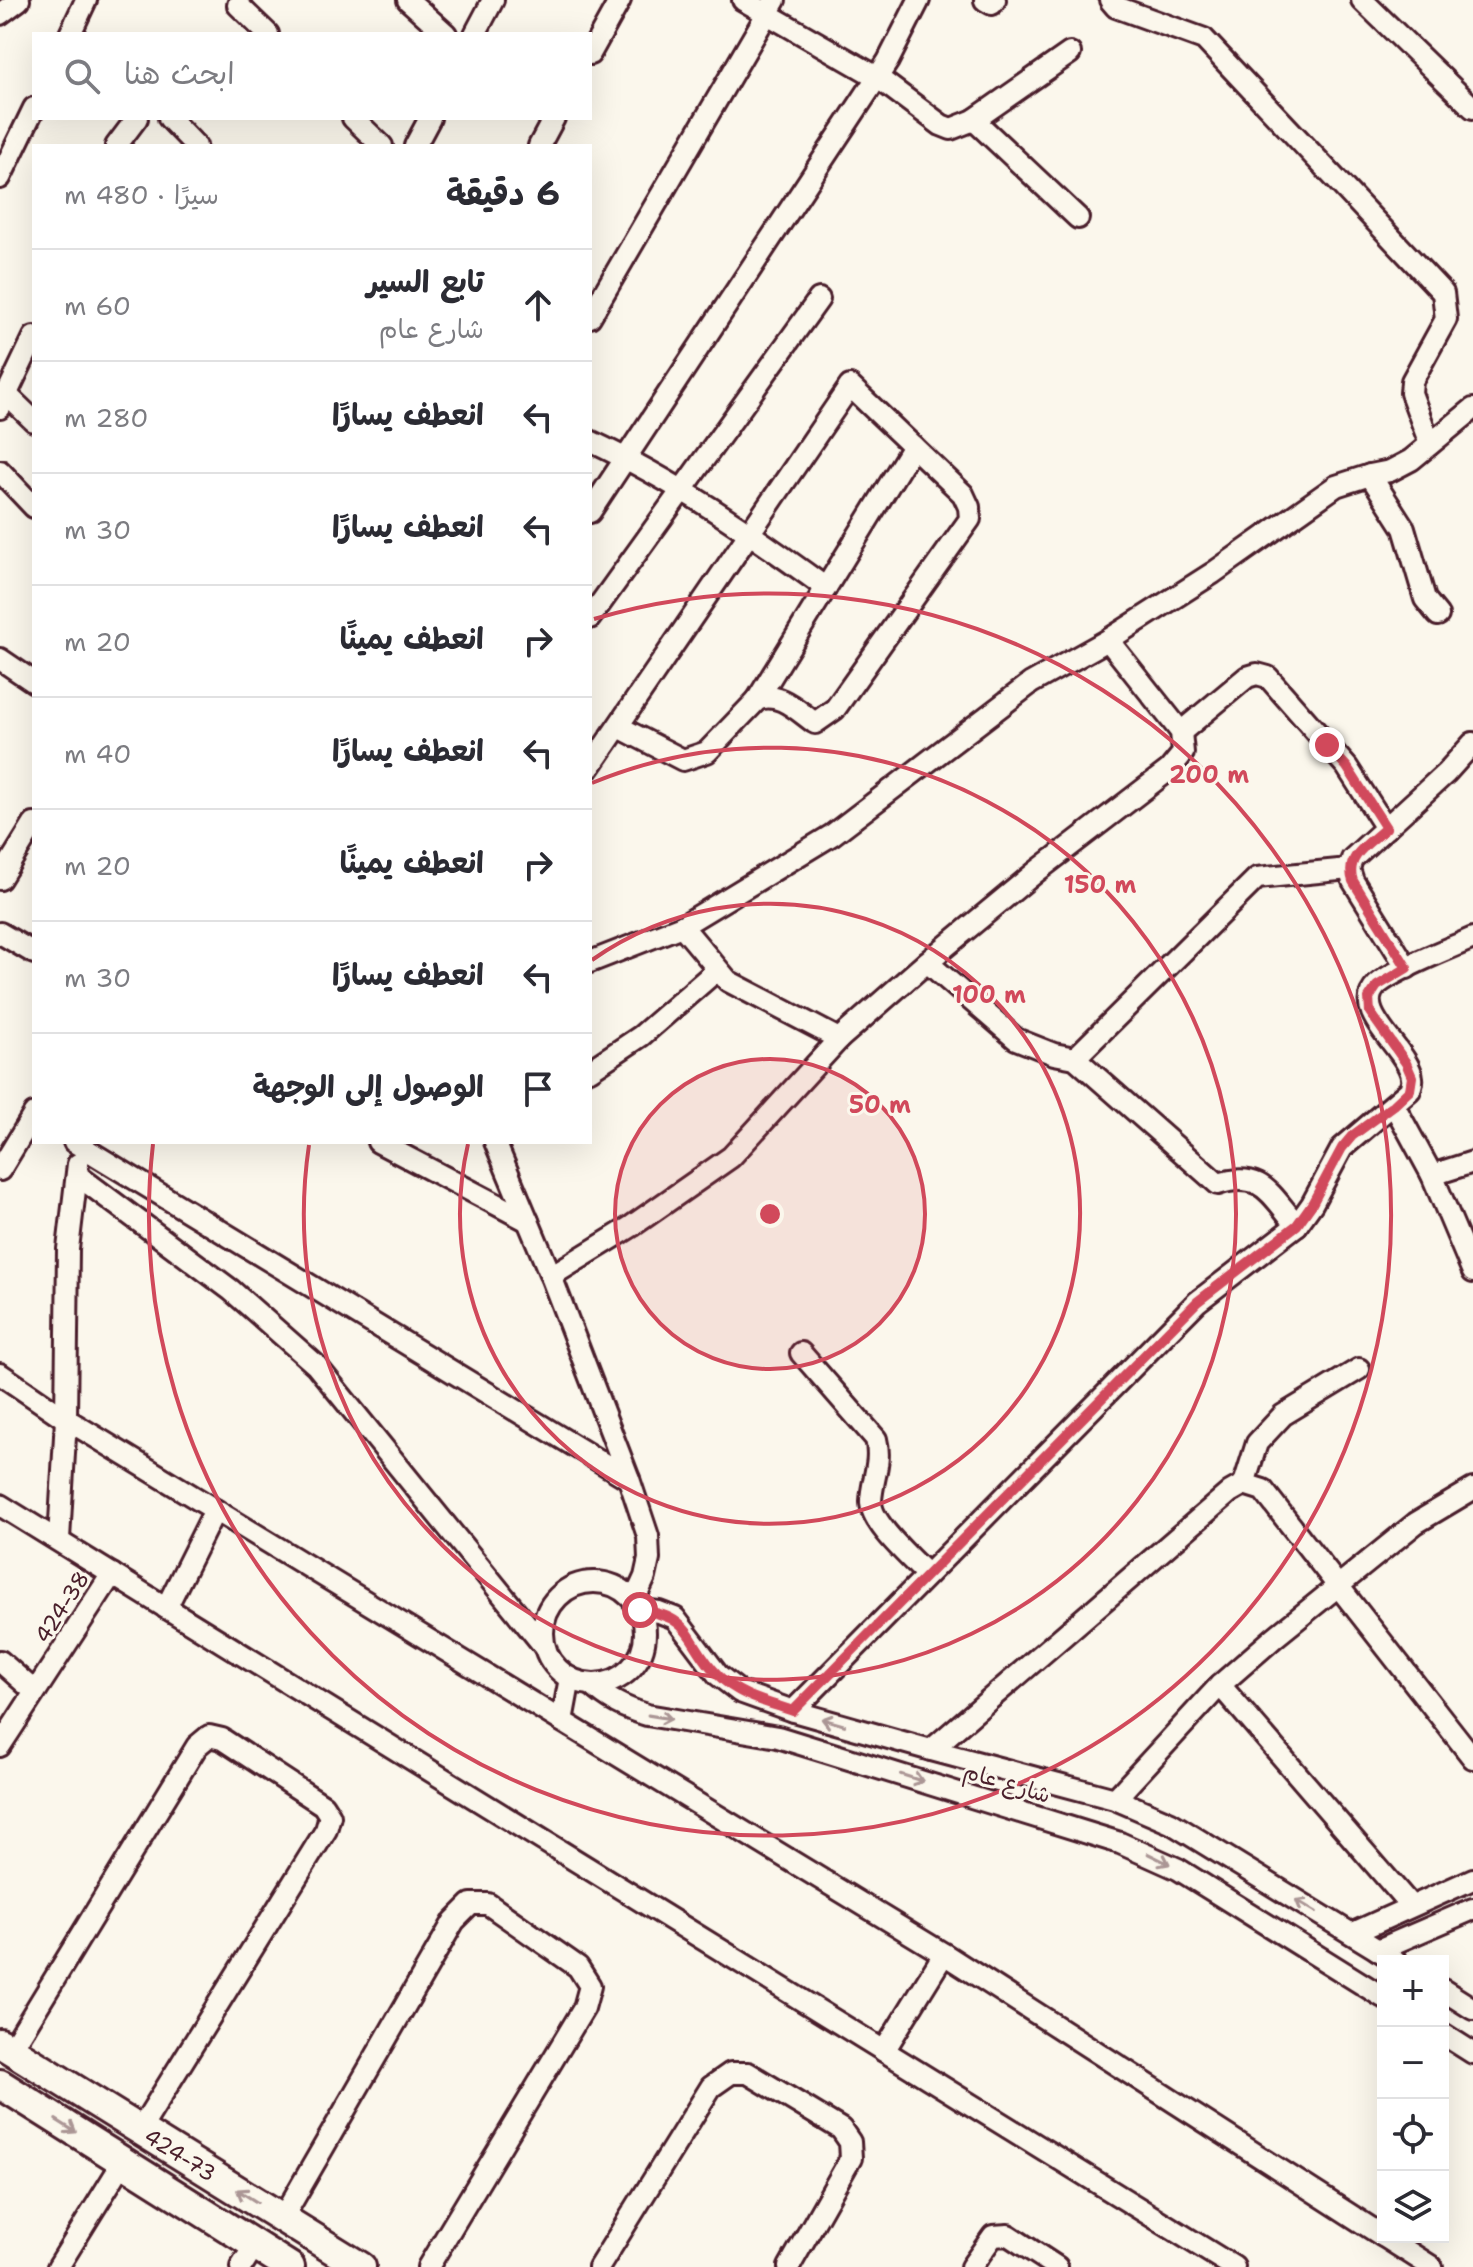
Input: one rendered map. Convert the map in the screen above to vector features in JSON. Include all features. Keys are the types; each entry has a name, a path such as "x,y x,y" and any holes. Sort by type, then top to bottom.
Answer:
{"street":[{"path":"0,14 19,0"},
{"path":"71,32 86,0"},
{"path":"408,0 444,32"},
{"path":"476,32 493,0"},
{"path":"592,50 620,0"},
{"path":"743,0 771,6 951,129 974,120 1070,53"},
{"path":"592,509 877,77 919,0"},
{"path":"985,0 992,4 995,0"},
{"path":"1110,0 1116,7 1204,39 1443,293 1446,319 1412,381 1411,393 1430,444"},
{"path":"1362,0 1473,108"},
{"path":"238,5 266,32"},
{"path":"592,314 771,6"},
{"path":"0,178 32,112"},
{"path":"118,144 136,120"},
{"path":"171,120 194,144"},
{"path":"355,120 380,144"},
{"path":"416,144 429,120"},
{"path":"540,144 553,120"},
{"path":"974,120 1078,218"},
{"path":"592,615 819,299"},
{"path":"32,341 3,401 32,420"},
{"path":"592,763 850,386 963,494 970,519 835,709 815,723 779,699 767,696 757,700"},
{"path":"592,961 682,926 832,835 1031,683 1108,640 1213,573 1336,486 1390,471 1411,460 1473,409"},
{"path":"592,442 625,457 749,531 826,588"},
{"path":"619,727 683,760 707,752 757,700 913,446"},
{"path":"0,471 32,505"},
{"path":"1370,475 1404,528 1425,599 1438,615"},
{"path":"551,1276 632,1226 731,1157 839,1039 1036,872 1169,770 1183,753 1181,732 1108,640"},
{"path":"0,659 32,681"},
{"path":"1181,732 1247,677 1257,674 1268,677 1347,767 1386,828"},
{"path":"1407,968 1353,881 1349,869 1352,859 1446,773 1473,743"},
{"path":"0,879 32,827"},
{"path":"1075,1058 1257,878 1349,869"},
{"path":"682,926 728,981 839,1039"},
{"path":"0,933 32,952"},
{"path":"793,1711 1197,1302 1297,1225 1352,1136 1410,1090 1412,1077 1406,1063 1370,1012 1369,998 1377,986 1407,968 1473,938"},
{"path":"927,962 1016,1039 1054,1054 1075,1058 1218,1184 1248,1179 1259,1183 1297,1225"},
{"path":"592,1069 641,1036 717,970"},
{"path":"1394,1105 1432,1175 1473,1272"},
{"path":"0,1170 32,1117"},
{"path":"77,1144 629,1479"},
{"path":"59,1539 66,1419 68,1249 77,1175 77,1144"},
{"path":"382,1144 528,1221"},
{"path":"496,1144 551,1276 648,1536 649,1559 637,1605"},
{"path":"1432,1175 1473,1162"},
{"path":"77,1175 231,1290 316,1365 544,1646 554,1665 570,1678 591,1684 612,1681 630,1669 642,1651 646,1630 637,1605 619,1588 600,1582 581,1583 563,1592 550,1607 543,1626 544,1646"},
{"path":"801,1353 876,1439 880,1454 870,1504 878,1522 927,1575"},
{"path":"931,1750 1230,1492 1244,1484 1257,1443 1283,1415 1359,1369"},
{"path":"0,1374 66,1419 944,1954 1377,2232"},
{"path":"1244,1484 1263,1490 1473,1758"},
{"path":"1115,1799 1220,1685 1416,1523 1472,1490"},
{"path":"0,1505 1234,2267"},
{"path":"166,1608 215,1510"},
{"name":"424-38","path":"0,1746 112,1574"},
{"name":"شارع عام","path":"637,1605 675,1618 718,1675 740,1692 793,1711 1115,1799 1171,1823 1386,1955"},
{"path":"0,1661 35,1692"},
{"path":"562,1721 570,1678"},
{"name":"شارع عام","path":"591,1684 626,1709 778,1737 1120,1843 1178,1869 1377,1993"},
{"path":"1220,1685 1411,1906"},
{"path":"5,2046 197,1746 209,1736 222,1739 323,1805 330,1816 326,1830 140,2130"},
{"path":"1229,1901 1247,1871"},
{"path":"1353,1933 1473,1879"},
{"path":"282,2219 454,1921 471,1904 488,1904 578,1967 590,1986 584,2008 428,2267"},
{"path":"1378,1950 1473,1909"},
{"path":"884,2051 944,1954"},
{"path":"1449,1994 1473,2009"},
{"path":"1449,2038 1473,2053"},
{"name":"424-73","path":"5,2046 361,2267"},
{"path":"599,2267 711,2087 731,2073 748,2073 841,2129 850,2142 851,2158 789,2267"},
{"name":"424-73","path":"1,2086 123,2162 248,2256 290,2267"},
{"path":"58,2267 123,2162"},
{"path":"971,2267 993,2236 1008,2235 1057,2267"},
{"path":"1395,2243 1432,2267"}],"route":[{"path":"640,1610 675,1618 718,1675 740,1692 793,1711 1197,1302 1297,1225 1352,1136 1410,1090 1412,1077 1406,1063 1370,1012 1369,998 1377,986 1407,968 1353,881 1349,869 1352,859 1386,828 1347,767 1327,745"}]}
